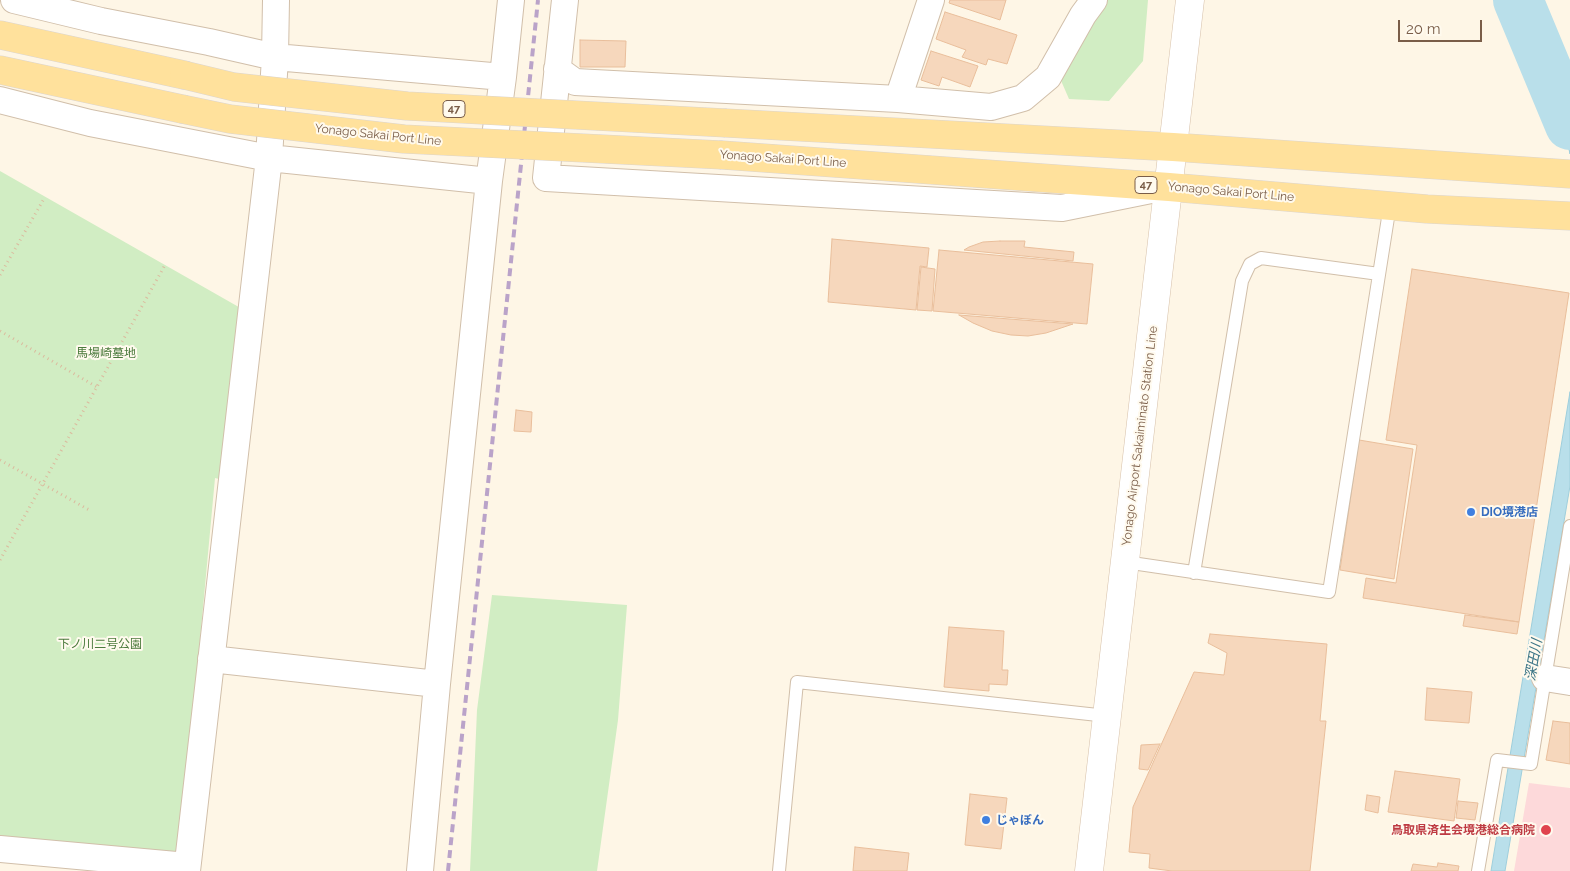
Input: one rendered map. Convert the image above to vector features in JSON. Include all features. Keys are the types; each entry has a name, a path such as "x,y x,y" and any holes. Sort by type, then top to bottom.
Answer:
{"main road":[{"name":"Yonago Airport Sakaiminato Station Line","path":"1088,871 1190,0"},
{"name":"47","path":"0,35 234,87 407,106 1173,147 1570,174"},
{"name":"Yonago Sakai Port Line","path":"0,70 230,119 404,139 722,155 1169,186 1390,205 1570,216"}],"street":[{"path":"14,0 101,21 275,57 503,77"},
{"path":"0,849 187,868 269,158 275,57 276,0"},
{"path":"420,871 436,684 489,181 511,0"},
{"path":"565,0 546,178 1062,208 1169,186"},
{"path":"898,99 931,0"},
{"path":"557,69 574,82 898,99 991,107 1023,98 1048,77 1083,15 1094,0"},
{"path":"0,100 90,123 269,158 489,181"},
{"path":"211,659 436,684"},
{"path":"1544,678 1570,682"}],"lane":[{"path":"1125,562 1329,592 1390,205"},
{"path":"1194,573 1242,281 1250,264 1261,258 1379,274"},
{"path":"1478,871 1496,760 1531,764 1570,526"},
{"path":"779,871 797,682 1107,716"}],"path":[{"path":"0,276 45,197"},
{"path":"0,560 165,265"},
{"path":"0,332 97,387"},
{"path":"0,460 91,511"}],"shaded area":[{"name":"鳥取県済生会境港総合病院","path":"1529,783 1570,788 1570,871 1514,871"}],"green space":[{"path":"1103,0 1148,0 1143,61 1109,101 1069,99 1059,76"},
{"path":"0,171 244,310 223,480 215,478 180,856 0,838"},
{"path":"492,595 627,605 618,720 597,871 470,871 477,710"}],"water":[{"path":"1503,0 1514,0 1570,118 1570,154 1567,140 1507,14"},
{"path":"1570,392 1570,486 1505,871 1491,871"}],"building":[{"path":"950,0 1006,0 1000,20 949,3"},
{"path":"945,12 1017,35 1007,64 988,59 986,65 962,57 966,50 936,39"},
{"path":"580,40 626,41 625,67 580,67"},
{"path":"931,51 978,66 970,87 942,77 939,86 921,80"},
{"path":"832,239 929,248 927,267 920,266 916,310 828,302"},
{"path":"1025,241 1024,247 1074,252 1073,261 964,250 983,242"},
{"path":"939,250 1093,264 1087,324 933,311"},
{"path":"921,267 935,269 932,311 917,310"},
{"name":"DIO境港店","path":"1412,269 1569,293 1519,622 1363,598 1366,578 1396,583 1417,445 1386,440"},
{"path":"959,315 1073,324 1046,333 1028,336 1011,335 992,331"},
{"path":"516,410 532,412 531,432 514,431"},
{"path":"1359,440 1413,449 1394,579 1340,570"},
{"path":"1465,615 1519,622 1517,634 1463,626"},
{"path":"949,627 1004,631 1002,670 1008,670 1007,685 989,684 989,691 944,687"},
{"path":"1210,634 1327,644 1320,721 1326,721 1310,871 1172,871 1149,868 1150,854 1129,852 1133,807 1194,672 1224,675 1227,653 1208,643"},
{"path":"1427,688 1472,692 1469,723 1425,720"},
{"path":"1553,721 1570,723 1570,764 1546,760"},
{"path":"1160,744 1148,770 1139,769 1141,745"},
{"path":"1395,771 1460,779 1454,821 1388,812"},
{"path":"970,794 1007,798 1001,849 965,845"},
{"path":"1367,795 1380,797 1378,813 1365,810"},
{"path":"1458,801 1478,803 1475,820 1456,818"},
{"path":"855,847 909,853 907,871 853,871"},
{"path":"1438,863 1459,866 1458,871 1411,871 1413,864 1437,867"}],"waterway":[{"name":"深田川","path":"1518,0 1570,125"}],"railway":[{"path":"448,871 538,0"}],"place":[{"name":"DIO境港店","path":"1471,512"},
{"name":"じゃぼん","path":"986,820"},
{"name":"鳥取県済生会境港総合病院","path":"1546,830"}],"park label":[{"name":"馬場崎墓地","path":"106,353"},
{"name":"下ノ川二号公園","path":"100,644"}]}
